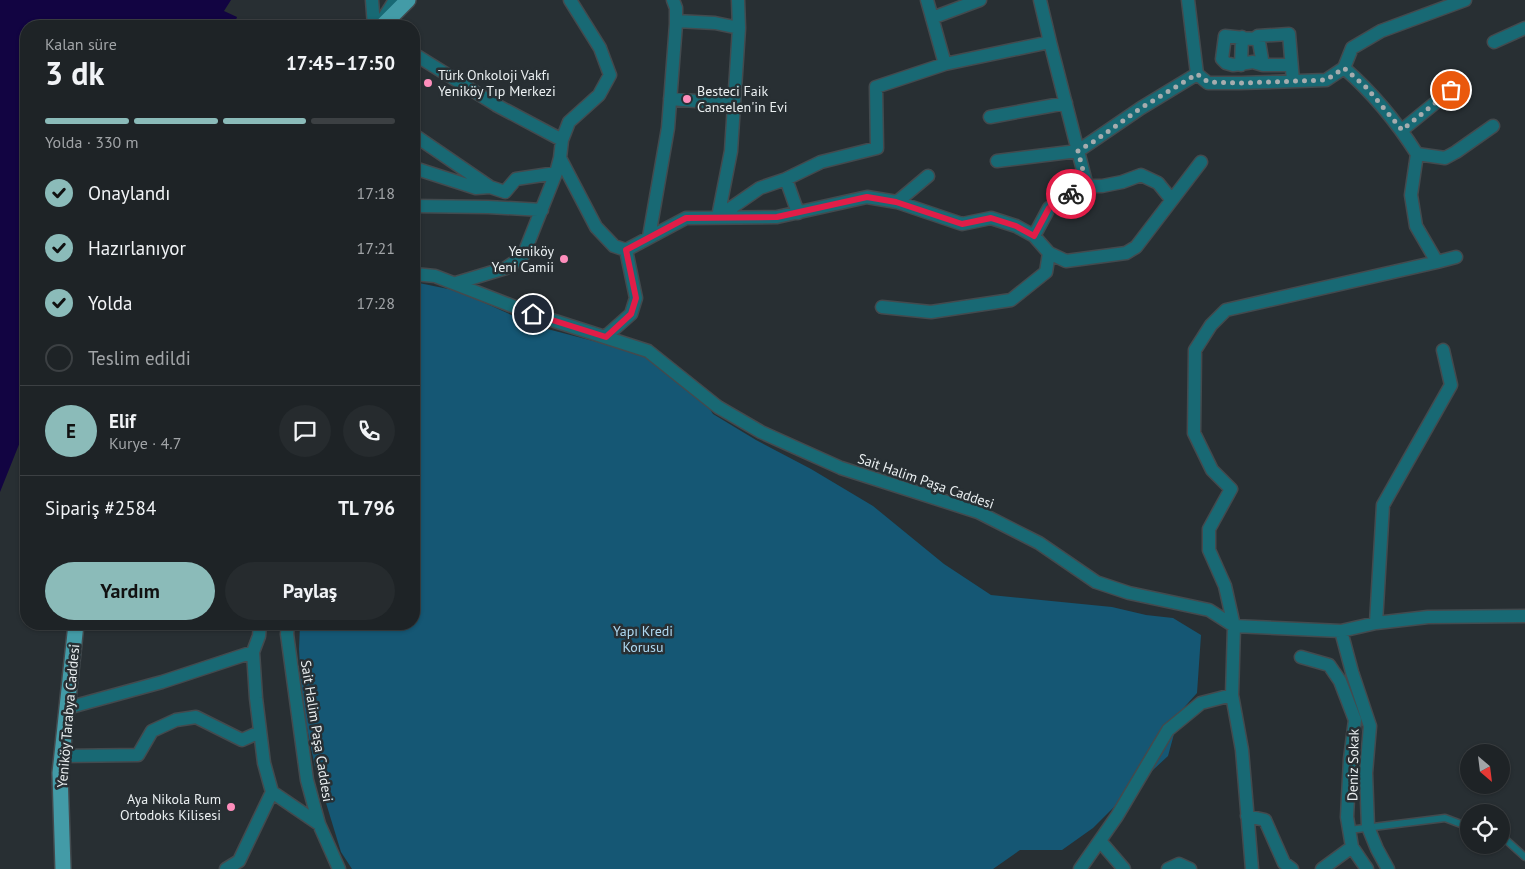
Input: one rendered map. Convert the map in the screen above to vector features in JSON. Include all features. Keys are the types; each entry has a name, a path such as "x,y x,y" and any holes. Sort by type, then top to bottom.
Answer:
{"main road":[{"path":"387,20 408,0"},
{"name":"Yeniköy Tarabya Caddesi","path":"63,869 60,773 75,630"}],"street":[{"path":"372,0 374,20"},
{"path":"384,20 395,0"},
{"path":"456,283 506,268 523,256 556,173 562,140 569,122 599,96 610,75 600,48 570,0"},
{"path":"649,237 668,128 676,21 676,8 673,0"},
{"path":"718,217 731,151 739,28 738,0"},
{"path":"926,0 945,64"},
{"path":"932,18 980,0"},
{"path":"1040,0 1087,186"},
{"path":"1188,0 1197,74 1208,82 1223,83 1326,80 1344,68 1352,48 1381,31 1465,0"},
{"path":"676,21 715,22 739,28"},
{"path":"1494,42 1525,28"},
{"path":"1223,83 1222,59 1225,36 1254,39 1258,36 1289,34 1292,81"},
{"path":"1258,36 1263,65"},
{"path":"1241,65 1242,37"},
{"path":"718,217 760,188 821,162 876,148 876,87 945,64 1050,42"},
{"path":"420,58 496,105 562,140"},
{"path":"1222,59 1226,63 1241,65 1253,62 1263,65 1290,65"},
{"path":"1344,68 1367,88 1402,130 1417,154 1411,195 1416,226 1437,262"},
{"path":"998,161 1078,151 1141,108 1197,74"},
{"path":"1402,130 1451,90"},
{"path":"670,99 734,104"},
{"path":"990,117 1066,104"},
{"path":"1417,154 1445,158 1493,126"},
{"path":"420,139 490,187 505,192 514,208"},
{"path":"560,158 596,227 614,246 626,250 686,218 777,217 867,197 896,202 962,224 991,218 1016,226 1034,236 1049,253 1066,260 1126,252 1136,247 1201,162"},
{"path":"420,170 476,188 490,187"},
{"path":"505,192 516,179 556,173"},
{"path":"896,202 928,176"},
{"path":"1034,236 1049,208 1087,186 1102,186 1141,176 1158,183 1172,199"},
{"path":"786,178 798,213"},
{"path":"420,206 542,210"},
{"path":"606,337 631,314 636,298 626,250"},
{"path":"882,307 931,312 1011,300 1046,272 1049,253"},
{"path":"1252,869 1242,750 1232,695 1234,626 1225,586 1209,550 1209,529 1231,489 1212,470 1194,432 1195,350 1211,325 1226,310 1456,257"},
{"name":"Sait Halim Paşa Caddesi","path":"420,275 435,276 456,283 533,314 648,351 718,407 770,436 841,468 978,512 1039,543 1096,582 1129,593 1209,610 1234,626 1341,631 1376,623 1428,617 1525,616"},
{"path":"1376,623 1383,505 1451,385 1443,350"},
{"path":"260,630 253,652 264,763 272,792 319,824"},
{"name":"Sait Halim Paşa Caddesi","path":"287,630 308,780 319,824 339,869"},
{"name":"Deniz Sokak","path":"1341,631 1370,726 1366,774 1368,827 1388,869"},
{"path":"67,708 162,682 253,652"},
{"path":"1301,657 1329,665 1340,681 1355,720 1350,759 1347,817 1352,847 1367,869"},
{"path":"1080,869 1117,816 1168,730 1201,703 1232,695"},
{"path":"62,756 138,755 152,731 176,720 196,717 242,740 260,732"},
{"path":"226,869 239,861 272,792"},
{"path":"1247,816 1265,820 1284,863 1292,869"},
{"path":"1100,841 1124,869"},
{"path":"1322,869 1352,847"},
{"path":"1168,869 1179,864 1190,869"}],"lane":[{"path":"1349,830 1445,818 1460,824"},
{"path":"1510,844 1525,857"}],"green space":[{"name":"Yapı Kredi Korusu","path":"420,283 458,291 536,326 639,353 688,375 713,414 873,506 944,564 991,595 1112,607 1146,615 1173,618 1201,635 1197,693 1180,712 1168,756 1093,828 1062,850 1020,850 993,869 352,869 341,852 315,767 302,702 300,630 420,630"}],"shaded area":[{"path":"0,0 231,0 224,11 237,17 236,20 20,20 20,442 0,492"}],"way so far":[{"path":"1071,194 1087,186 1078,151 1141,108 1197,74 1208,82 1240,83 1326,80 1344,68 1367,88 1402,130 1451,90"}],"place":[{"name":"Türk Onkoloji Vakfı Yeniköy Tıp Merkezi","path":"428,83"},
{"name":"Besteci Faik Canselen'in Evi","path":"687,99"},
{"name":"Yeniköy Yeni Camii","path":"564,259"},
{"name":"Aya Nikola Rum Ortodoks Kilisesi","path":"231,807"}],"route":[{"path":"533,314 606,337 631,314 636,298 626,250 686,218 777,217 867,197 896,202 962,224 991,218 1016,226 1034,236 1049,208 1071,194"}]}
